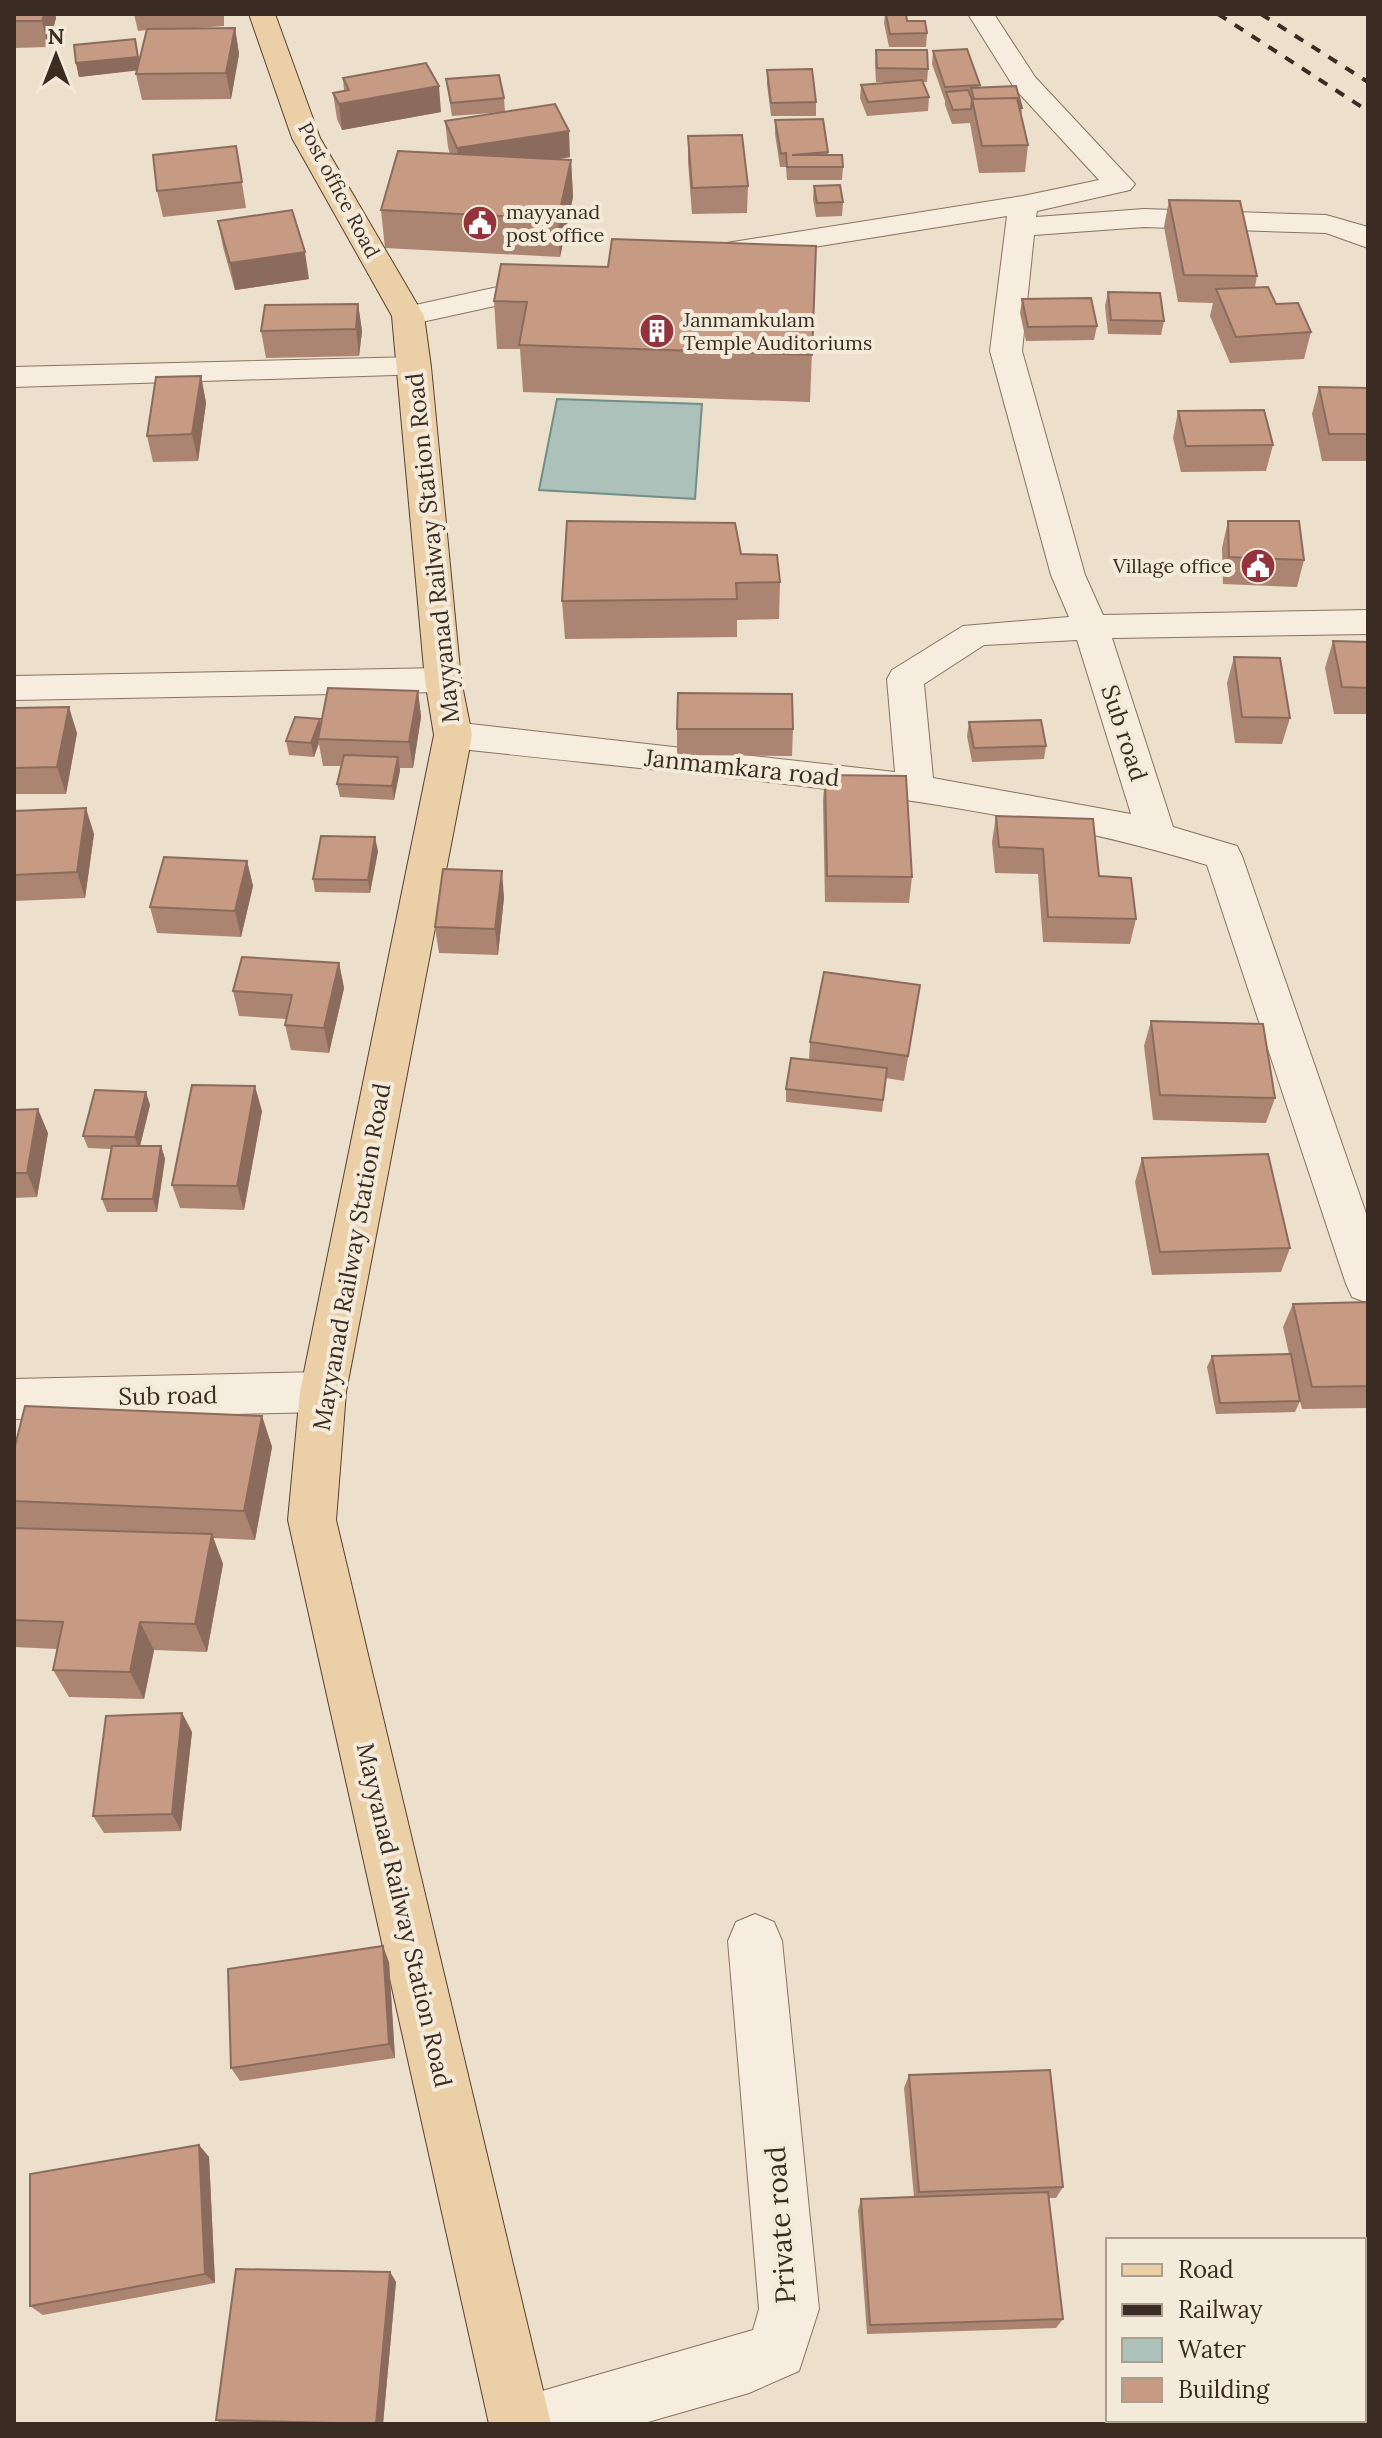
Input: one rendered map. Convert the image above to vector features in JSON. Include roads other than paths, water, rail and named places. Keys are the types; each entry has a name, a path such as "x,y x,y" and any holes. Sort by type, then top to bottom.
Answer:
{"main road":[{"name":"Post office Road","path":"262,14 306,138 408,316"},
{"name":"Mayyanad Railway Station Road","path":"408,316 443,680 453,735 323,1392 312,1520 444,2082 520,2424"}],"street":[{"path":"981,14 997,49 1044,105 1120,184 1022,216"},
{"path":"687,258 1022,216 1326,224 1368,239"},
{"name":"Sub road","path":"1022,216 1006,351 1068,575 1091,627 1141,832"},
{"path":"408,316 579,278"},
{"path":"14,377 415,367"},
{"path":"915,788 905,679 976,634 1091,627 1368,622"},
{"path":"14,688 443,680"},
{"name":"Janmamkara road","path":"453,735 915,788 1141,832 1223,856 1368,1284"},
{"name":"Sub road","path":"14,1399 323,1392"},
{"name":"Private road","path":"535,2424 749,2363 778,2350 789,2309 755,1941"}],"water":[{"path":"557,399 702,404 695,499 539,490"}],"railway":[{"path":"1218,14 1368,111"},
{"path":"1261,14 1368,82"}],"place":[{"name":"mayyanad post office","path":"480,223"},
{"name":"Janmamkulam Temple Auditoriums","path":"657,331"},
{"name":"Village office","path":"1258,566"}]}
